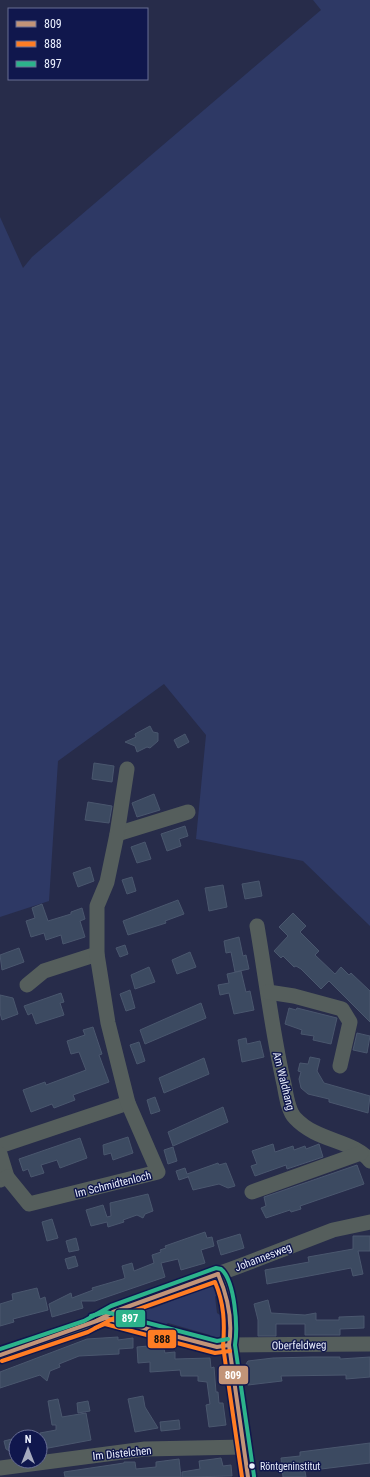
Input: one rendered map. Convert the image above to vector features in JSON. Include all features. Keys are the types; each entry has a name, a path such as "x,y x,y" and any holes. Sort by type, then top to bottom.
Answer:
{"street":[{"name":"Im Schmidtenloch","path":"0,1154 3,1178 29,1204 158,1172 128,1103 108,1023 97,954 97,906 107,882 117,834 127,770"},
{"path":"117,834 188,812"},
{"name":"Am Waldhang","path":"257,926 278,1060 293,1117 304,1128 320,1137 351,1147 366,1157"},
{"path":"27,985 44,972 97,954"},
{"path":"268,992 294,996 342,1009 350,1022 340,1066"},
{"path":"0,1146 128,1103"},
{"name":"Am Waldhang","path":"252,1192 366,1157"},
{"name":"Johannesweg","path":"0,1355 105,1318 113,1312 218,1274 332,1230 370,1222"},
{"path":"218,1274 224,1286 231,1334 229,1346 248,1477"},
{"path":"134,1304 128,1315 134,1325"},
{"path":"105,1318 217,1347 229,1346"},
{"name":"Oberfeldweg","path":"229,1346 370,1344"},
{"name":"Im Distelchen","path":"0,1468 145,1449 244,1447"}],"shaded area":[{"path":"313,0 370,0 370,926 303,861 196,839 206,735 164,684 58,761 49,901 0,917 0,217 23,268 32,257 321,10"},
{"path":"209,1285 218,1289 224,1301 215,1296 217,1313 225,1318 223,1332 218,1338 204,1341 210,1335 168,1323 160,1329 146,1319 144,1308 153,1300 151,1309 187,1295 190,1286"}],"building":[{"path":"150,726 153,732 158,733 158,741 150,748 147,747 137,752 135,746 125,742 136,737 135,734"},
{"path":"185,734 189,742 178,748 174,740"},
{"path":"94,763 114,766 112,782 92,779"},
{"path":"154,794 160,810 137,817 132,803"},
{"path":"88,802 112,806 109,823 85,820"},
{"path":"185,826 188,836 179,839 181,846 167,851 161,834"},
{"path":"145,842 151,859 137,863 131,847"},
{"path":"90,867 94,881 78,887 73,873"},
{"path":"132,877 136,891 127,894 122,880"},
{"path":"259,881 262,896 245,899 242,884"},
{"path":"223,885 227,907 209,911 205,888"},
{"path":"178,900 184,914 165,921 166,923 128,935 123,921"},
{"path":"42,904 48,921 71,914 71,912 82,908 85,919 80,921 85,937 63,944 61,935 46,940 44,933 31,937 26,921 35,918 32,908"},
{"path":"293,913 306,926 300,932 319,951 315,955 335,974 341,967 349,975 351,973 370,991 370,1022 329,981 321,989 301,969 296,966 294,967 283,956 281,958 274,951 288,936 279,927"},
{"path":"239,937 243,956 246,955 249,969 235,972 231,952 226,953 224,941"},
{"path":"125,945 128,954 120,957 116,948"},
{"path":"19,948 24,962 2,970 0,955"},
{"path":"190,952 196,967 177,974 172,960"},
{"path":"149,967 155,982 135,989 131,975"},
{"path":"241,971 246,992 250,991 254,1010 234,1014 229,993 220,995 218,985 229,983 227,974"},
{"path":"130,990 135,1008 126,1011 120,994"},
{"path":"61,993 64,1002 60,1003 64,1015 36,1024 32,1013 28,1015 24,1006"},
{"path":"0,995 13,998 18,1014 2,1020 0,1013"},
{"path":"201,1003 206,1018 145,1044 140,1030"},
{"path":"289,1008 296,1010 297,1008 337,1018 331,1044 313,1040 314,1036 301,1034 302,1030 285,1024"},
{"path":"93,1027 102,1054 99,1055 109,1082 73,1095 75,1100 54,1108 52,1104 31,1112 23,1090 45,1082 46,1085 86,1070 79,1052 71,1054 67,1041 85,1035 83,1030"},
{"path":"357,1033 370,1036 367,1053 353,1050"},
{"path":"246,1038 247,1044 260,1041 264,1057 242,1062 238,1040"},
{"path":"139,1042 145,1061 137,1064 130,1045"},
{"path":"310,1057 320,1059 317,1071 324,1083 370,1096 368,1113 329,1102 329,1099 308,1094 301,1088 299,1079 301,1072 298,1071 300,1063 308,1064"},
{"path":"204,1058 209,1074 164,1093 159,1078"},
{"path":"155,1097 160,1111 151,1114 147,1100"},
{"path":"223,1107 228,1122 173,1146 168,1132"},
{"path":"128,1137 133,1153 113,1160 111,1153 104,1155 103,1145"},
{"path":"80,1138 87,1158 60,1168 57,1160 41,1165 44,1173 31,1177 28,1169 23,1171 19,1159"},
{"path":"273,1144 275,1152 293,1146 294,1150 305,1146 306,1149 319,1144 323,1157 287,1169 286,1165 255,1176 251,1166 257,1164 252,1151"},
{"path":"173,1147 177,1161 168,1164 164,1150"},
{"path":"218,1163 219,1165 226,1163 235,1186 228,1188 219,1184 193,1190 188,1176 179,1180 176,1171 185,1168 187,1174"},
{"path":"357,1165 364,1184 300,1206 301,1209 291,1212 290,1210 266,1218 261,1208 266,1206 264,1197"},
{"path":"148,1194 153,1211 145,1214 143,1218 137,1215 123,1220 124,1222 108,1227 107,1222 91,1226 86,1210 103,1205 107,1217 111,1216 110,1203"},
{"path":"52,1219 58,1238 47,1241 42,1222"},
{"path":"205,1232 207,1238 212,1237 214,1246 201,1250 205,1263 181,1270 178,1259 161,1263 165,1277 95,1301 81,1301 83,1308 52,1317 49,1304 71,1293 72,1298 93,1290 92,1288 123,1279 125,1278 122,1266 132,1263 134,1271 154,1263 152,1255 161,1252 160,1250 166,1248 165,1246"},
{"path":"240,1234 244,1248 221,1255 217,1241"},
{"path":"353,1236 370,1236 370,1251 358,1251 363,1274 353,1276 351,1268 267,1284 265,1270 309,1262 308,1257 353,1249"},
{"path":"76,1238 79,1250 69,1252 66,1241"},
{"path":"75,1256 78,1266 68,1269 65,1259"},
{"path":"37,1288 40,1299 45,1297 48,1310 13,1319 14,1322 0,1326 0,1304 13,1300 12,1294"},
{"path":"268,1300 271,1313 305,1315 316,1313 316,1320 339,1320 339,1317 364,1316 364,1328 340,1329 340,1335 305,1335 305,1324 276,1324 276,1336 258,1336 258,1320 254,1304"},
{"path":"118,1337 118,1340 133,1338 133,1348 119,1349 119,1354 79,1356 59,1364 60,1367 50,1371 47,1381 40,1375 0,1388 0,1372 87,1339"},
{"path":"160,1345 160,1349 164,1349 165,1353 175,1352 175,1359 210,1358 211,1368 214,1367 216,1392 218,1392 219,1403 223,1403 226,1425 209,1427 206,1405 210,1404 207,1382 198,1381 198,1376 181,1376 180,1370 150,1372 150,1362 138,1363 137,1347"},
{"path":"340,1357 340,1359 370,1357 370,1377 346,1379 346,1375 281,1376 282,1381 248,1385 246,1364 248,1361 273,1358"},
{"path":"143,1396 145,1407 158,1428 135,1432 128,1399"},
{"path":"58,1399 62,1417 86,1413 91,1440 48,1448 48,1432 56,1430 56,1425 52,1425 48,1401"},
{"path":"88,1401 90,1411 78,1413 77,1403"},
{"path":"179,1420 180,1429 161,1431 160,1422"},
{"path":"8,1440 8,1450 6,1449 4,1441"},
{"path":"370,1443 370,1463 305,1471 306,1477 283,1477 281,1458 300,1456 300,1452"},
{"path":"221,1458 223,1466 231,1465 232,1476 182,1477 182,1472 200,1469 199,1461"},
{"path":"179,1459 181,1477 65,1477 64,1472 124,1462 135,1462 136,1469 156,1467 156,1462"}],"transit line":[{"name":"897","path":"0,1349 84,1321 111,1306 216,1268 221,1269 230,1283 236,1316 235,1345 254,1476"},
{"name":"809","path":"218,1274 229,1309 229,1345 248,1477"},
{"name":"809","path":"96,1321 113,1312 218,1274"},
{"name":"888","path":"2,1361 88,1332 116,1317 215,1282 223,1313 223,1346 242,1477"},
{"name":"897","path":"91,1316 106,1312 217,1341 228,1339"},
{"name":"809","path":"0,1355 105,1318 217,1347 229,1345"},
{"name":"888","path":"95,1328 105,1324 215,1353 230,1351"}],"place":[{"name":"Röntgeninstitut","path":"252,1466"}]}
